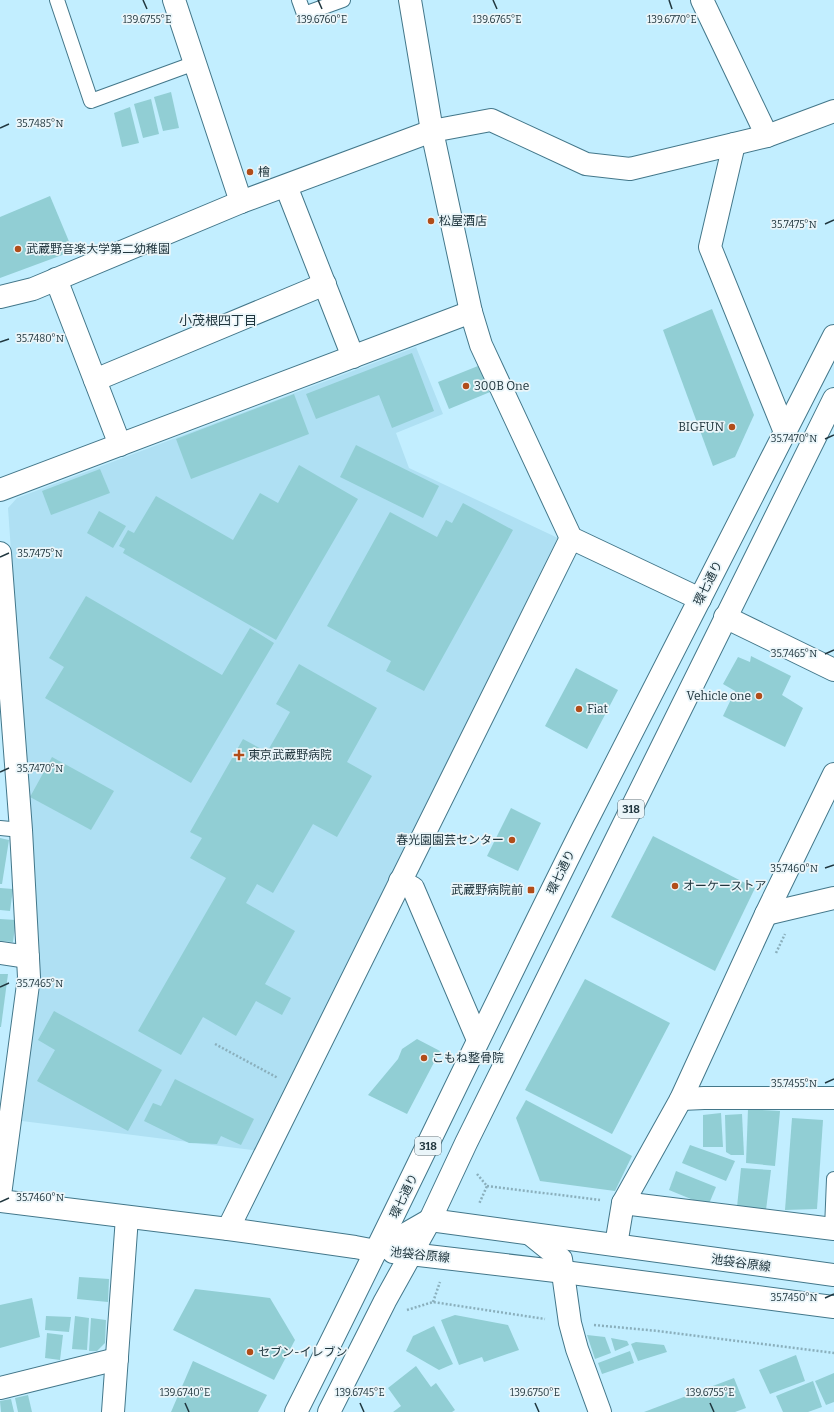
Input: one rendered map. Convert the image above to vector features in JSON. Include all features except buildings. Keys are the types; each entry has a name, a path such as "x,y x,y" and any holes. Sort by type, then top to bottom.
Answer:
{"street":[{"path":"174,0 241,202"},
{"path":"410,0 432,131 471,312 481,345 571,538 700,599"},
{"path":"702,0 767,136"},
{"path":"0,297 33,289 241,202 432,131 490,120 586,164 630,169 767,136 819,118 834,111"},
{"path":"734,144 710,247 785,432"},
{"path":"286,186 353,357"},
{"path":"56,279 120,445"},
{"path":"95,380 324,284"},
{"path":"0,490 471,312"},
{"name":"環七通り","path":"296,1412 584,825 834,336"},
{"name":"318","path":"329,1412 410,1254 430,1220 466,1143 834,399"},
{"path":"228,1229 571,538"},
{"path":"0,553 10,829 28,957 29,977 0,1195"},
{"path":"726,617 834,670"},
{"path":"616,1245 623,1203 681,1099 766,914 834,774"},
{"path":"400,881 413,888 478,1040"},
{"path":"766,914 834,898"},
{"path":"0,953 28,957"},
{"path":"681,1099 834,1098"},
{"path":"0,1201 228,1229 376,1251"},
{"path":"623,1203 833,1229"},
{"path":"113,1412 126,1217"},
{"name":"池袋谷原線","path":"376,1251 430,1220 834,1275"},
{"path":"530,1234 561,1259 570,1323 577,1349 600,1412"},
{"name":"池袋谷原線","path":"376,1251 564,1272 834,1308"},
{"path":"0,1388 117,1359"}],"lane":[{"path":"57,0 91,101 195,63"},
{"path":"299,0 304,14 343,0"},
{"path":"833,1229 834,1179"}],"path":[{"path":"215,1044 280,1080"},
{"path":"477,1174 487,1186 623,1203"},
{"path":"478,1207 487,1186"},
{"path":"433,1302 441,1281"},
{"path":"405,1311 433,1302 570,1323 658,1331 834,1353"}],"shaded area":[{"name":"東京武蔵野病院","path":"416,347 443,414 396,433 409,468 560,539 259,1151 22,1121 40,971 8,508 17,498"}],"place":[{"name":"檜","path":"250,172"},
{"name":"松屋酒店","path":"431,221"},
{"name":"武蔵野音楽大学第二幼稚園","path":"18,249"},
{"name":"300B One","path":"466,386"},
{"name":"BIGFUN","path":"732,427"},
{"name":"Vehicle one","path":"759,696"},
{"name":"Fiat","path":"579,709"},
{"name":"東京武蔵野病院","path":"239,755"},
{"name":"春光園園芸センター","path":"512,840"},
{"name":"オーケーストア","path":"675,886"},
{"name":"武蔵野病院前","path":"531,890"},
{"name":"こもね整骨院","path":"424,1058"},
{"name":"セブン-イレブン","path":"250,1352"}],"district":[{"name":"小茂根四丁目","path":"218,320"}]}
